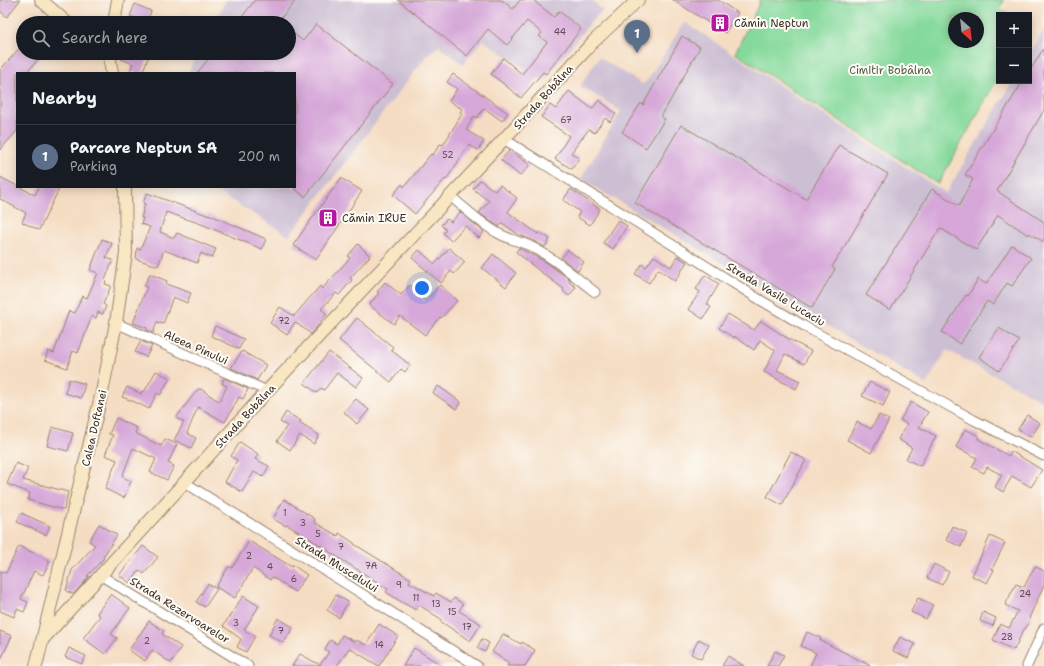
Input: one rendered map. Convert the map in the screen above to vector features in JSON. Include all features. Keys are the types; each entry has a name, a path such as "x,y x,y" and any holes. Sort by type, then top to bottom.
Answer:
{"main road":[{"path":"41,0 59,16"},
{"path":"115,16 118,0"},
{"name":"Strada Bobâlna","path":"43,639 184,482 504,139 594,40 638,0"},
{"name":"Calea Doftanei","path":"36,666 102,392 116,324 126,253 124,188"}],"street":[{"name":"Strada Vasile Lucaciu","path":"504,139 755,297 811,330 974,420 1044,456"},
{"path":"450,196 495,232 535,249 553,260 595,292"},
{"name":"Aleea Pinului","path":"116,324 267,392"},
{"name":"Strada Muscelului","path":"184,482 477,666"},
{"name":"Strada Rezervoarelor","path":"100,575 248,666"},
{"path":"1027,666 1044,628"}],"shaded area":[{"path":"226,0 591,0 603,10 591,22 543,81 483,40 463,64 439,46 428,54 289,236 212,188 296,188 296,72 188,72 194,60 296,60 296,16 218,16"},
{"path":"685,22 791,93 946,193 1011,84 1032,84 1032,50 1044,30 1044,402 947,350 926,384 581,179 621,111 580,86 599,57 642,84 646,82"}],"green space":[{"name":"Cimitir Bobâlna","path":"758,0 1004,0 1000,9 1005,12 996,12 996,81 938,184 735,53 760,2"}],"building":[{"path":"0,0 20,0 7,17 0,11"},
{"path":"255,0 296,0 283,16 242,16"},
{"path":"398,0 502,0 513,9 520,0 533,0 554,17 559,11 581,29 546,74 543,72 521,98 491,74 503,58 522,74 547,42 539,36 542,33 527,21 507,45 488,29 467,56"},
{"name":"Cămin Neptun","path":"673,0 718,0 738,13 725,33"},
{"path":"135,4 151,11 149,16 130,16"},
{"path":"316,24 393,84 305,197 295,189 296,72 198,72 207,60 296,60 296,36 303,41"},
{"path":"682,36 700,47 661,117 665,119 646,148 622,132 641,103 643,105"},
{"path":"1044,48 1044,110 997,191 1044,222 1044,242 1029,233 1028,235 998,215 976,250 940,228 890,310 866,295 932,189 959,206 973,179 965,175 1021,84 1032,84 1032,67"},
{"path":"16,52 16,60 38,60 27,72 16,72 16,132 0,150 0,70"},
{"path":"123,60 147,60 142,72 130,71 133,64"},
{"path":"453,74 508,113 502,121 484,108 477,118 474,116 466,130 484,141 478,150 469,145 446,180 445,179 415,214 393,195 402,184 404,187 431,154 433,155 440,144 443,145 462,114 460,113 462,109 449,101 457,89 447,82"},
{"path":"569,91 592,109 599,100 616,114 610,122 605,118 594,133 589,129 571,153 579,158 572,169 555,159 569,136 541,117 550,105 556,109"},
{"path":"681,125 806,199 839,145 888,174 832,267 835,269 812,308 635,203"},
{"path":"510,150 530,165 520,176 501,160"},
{"path":"0,177 16,185 16,188 21,188 35,195 38,188 60,188 39,230 22,222 26,213 0,199"},
{"name":"Cămin IRUE","path":"341,178 362,191 316,260 293,245"},
{"path":"480,180 495,191 500,185 517,198 508,212 538,234 539,232 550,239 545,247 519,235 502,223 499,227 479,213 489,201 473,189"},
{"path":"571,189 600,209 590,225 577,217 580,212 563,200"},
{"path":"147,193 207,215 208,214 266,239 262,249 201,224 166,212 160,232 174,238 177,233 216,249 212,258 201,253 197,263 164,250 158,266 136,259 137,248 140,250 150,227 141,224 145,204 143,203"},
{"path":"460,212 484,232 479,238 465,226 451,241 443,233 446,230 441,225 447,219 451,222"},
{"path":"618,220 627,226 613,249 603,243"},
{"path":"102,239 112,243 106,258 113,260 105,280 105,284 111,286 103,304 106,306 103,314 98,312 96,318 92,316 78,353 73,351 67,368 45,360 48,351 54,353 69,311 75,313 82,296 87,298 98,273 90,270"},
{"path":"358,244 370,256 350,278 352,280 339,295 336,293 321,309 327,314 311,334 295,322 287,335 270,323 280,307 294,316 320,286 322,289 350,258 348,256"},
{"path":"1012,245 1031,258 1012,286 1007,283 993,305 987,301 960,344 942,332 966,295 968,296 978,279 986,284"},
{"path":"449,248 465,262 454,274 451,271 441,283 412,258 419,250 435,264"},
{"path":"519,248 544,261 571,280 569,282 576,287 569,296 563,291 564,289 516,252"},
{"path":"568,250 584,262 578,271 561,258"},
{"path":"493,254 516,273 506,287 482,268"},
{"path":"654,256 671,267 677,256 687,262 675,281 658,269 649,283 635,274 642,264 646,267"},
{"path":"150,274 167,281 166,284 191,293 187,303 173,297 163,324 157,322 153,333 147,330 147,328 133,323 147,287 144,286"},
{"path":"705,275 719,284 707,304 711,307 703,319 688,309 700,292 696,289"},
{"path":"385,282 401,295 410,285 425,301 440,285 457,301 441,318 440,317 425,335 400,316 394,324 369,305 379,293 377,292"},
{"path":"728,314 754,330 761,321 787,338 811,351 804,364 785,354 777,370 800,381 796,389 764,372 775,350 760,340 754,350 734,336 734,338 719,328"},
{"path":"357,318 393,347 391,350 410,365 405,372 401,369 391,382 339,340"},
{"path":"215,326 244,339 239,349 211,336"},
{"path":"999,328 1019,341 999,371 979,357"},
{"path":"141,341 152,346 146,357 135,352"},
{"path":"242,351 266,365 257,380 231,368"},
{"path":"329,352 363,378 356,387 337,373 324,390 321,388 317,393 304,383"},
{"path":"156,371 170,378 160,395 157,393 149,409 122,397 127,387 141,394 142,391 144,392"},
{"path":"224,378 248,389 243,399 239,397 225,422 198,407 187,433 196,438 191,448 174,440 184,422 176,418 198,389 201,389 220,401 227,386 222,384"},
{"path":"69,379 85,384 81,398 65,393"},
{"path":"870,382 890,392 883,406 862,396"},
{"path":"438,386 461,402 456,409 433,393"},
{"path":"356,399 369,410 357,424 344,412"},
{"path":"911,402 928,412 919,427 936,436 920,466 906,459 912,448 898,439 907,424 900,420"},
{"path":"286,412 301,421 299,423 319,435 314,444 300,435 290,450 277,441 287,426 280,422"},
{"path":"879,415 889,420 871,453 847,440 857,422 871,429"},
{"path":"1027,415 1040,423 1031,437 1018,429"},
{"path":"116,418 137,428 135,433 161,446 165,439 177,444 168,463 174,466 167,480 150,472 156,459 133,448 122,477 131,481 124,498 105,489 117,460 105,455 113,435 109,434"},
{"path":"52,427 73,433 68,451 47,446"},
{"path":"965,429 979,436 978,439 1009,456 1011,451 1042,470 1031,487 1012,476 1003,492 995,487 1002,475 987,467 984,473 972,467 977,458 956,447"},
{"path":"240,442 258,454 255,459 269,466 263,477 254,472 242,492 225,482 237,460 231,456"},
{"path":"791,452 806,460 782,505 767,497"},
{"path":"16,463 28,468 23,480 68,492 64,510 28,500 30,493 7,484"},
{"path":"284,499 315,519 314,522 338,536 339,533 411,579 409,582 434,596 436,593 451,602 454,598 463,604 459,611 481,624 470,641 440,621 441,619 419,605 416,610 405,604 386,592 388,589 328,550 287,525 286,526 273,519"},
{"path":"21,513 50,526 46,535 17,522"},
{"path":"99,524 117,535 103,557 104,558 87,576 89,576 83,584 73,594 66,591 72,570 95,545 89,541"},
{"path":"952,526 967,533 961,547 946,540"},
{"path":"990,536 1005,543 987,583 972,576"},
{"path":"249,541 292,567 293,565 307,575 295,592 272,577 270,580 253,568 235,598 216,587 229,566 232,568"},
{"path":"19,546 50,561 43,575 34,571 21,599 28,602 24,612 17,609 14,617 0,611 0,571 6,573"},
{"path":"143,546 158,557 144,574 139,570 130,583 119,575"},
{"path":"934,564 949,572 942,585 927,578"},
{"path":"1035,566 1044,571 1044,585 1029,618 1031,618 1014,650 993,640 1000,624 1009,628 1018,611 1005,605 1016,584 1024,587"},
{"path":"208,584 217,589 205,607 196,602"},
{"path":"111,594 130,608 111,634 117,638 105,654 83,638 100,616 97,613"},
{"path":"336,595 348,602 339,618 327,610"},
{"path":"243,596 259,606 244,630 255,636 246,652 237,647 241,639 223,626"},
{"path":"918,598 933,605 926,619 911,612"},
{"path":"983,612 996,618 993,626 980,621"},
{"path":"278,618 293,627 284,643 269,635"},
{"path":"149,621 164,631 162,634 181,647 171,663 152,650 145,661 129,650"},
{"path":"379,624 398,636 379,666 349,648 337,666 292,666 300,654 320,665 329,652 325,649 330,640 337,644 342,635 355,642 356,640 366,645"},
{"path":"0,631 12,636 0,661"},
{"path":"807,632 821,638 820,640 871,666 810,666 816,653 801,646"},
{"path":"503,634 521,644 522,642 535,650 525,666 507,666 509,663 492,652"},
{"path":"900,637 915,644 908,658 893,651"},
{"path":"482,639 489,643 485,652 477,648"},
{"path":"699,639 709,645 701,659 691,654"},
{"path":"69,648 86,656 82,664 65,657"},
{"path":"414,648 443,666 403,666"},
{"path":"775,651 784,655 778,666 767,666"},
{"path":"728,656 744,666 722,666"}],"place":[{"name":"Cămin Neptun","path":"720,23"},
{"name":"Parcare Neptun SA","path":"637,53"},
{"name":"Cămin IRUE","path":"328,218"}]}
